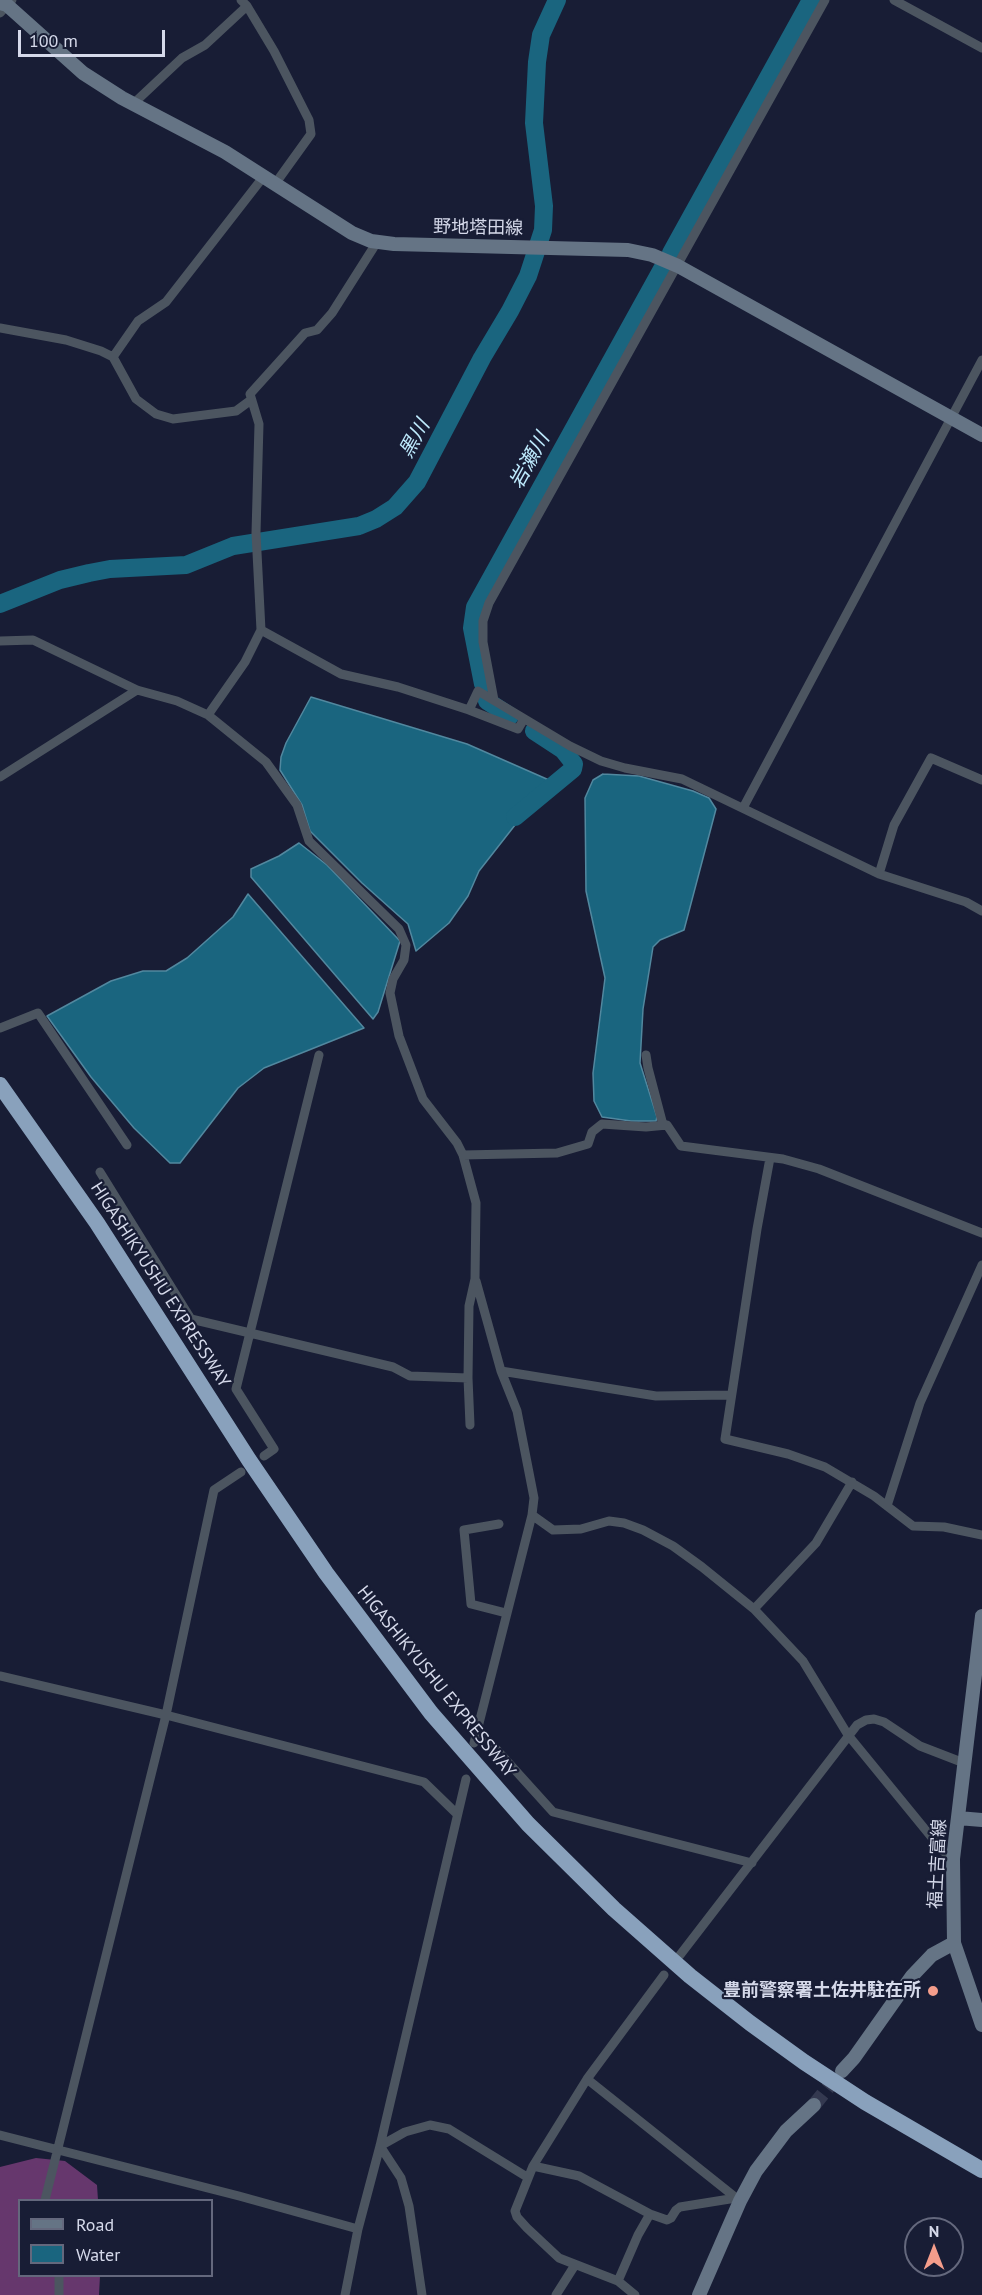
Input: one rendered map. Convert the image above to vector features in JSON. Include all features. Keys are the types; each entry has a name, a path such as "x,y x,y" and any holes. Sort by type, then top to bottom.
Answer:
{"highway":[{"name":"HIGASHIKYUSHU EXPRESSWAY","path":"0,1085 97,1222 249,1460 326,1573 431,1713 520,1816 614,1910 690,1976 750,2023 865,2102 982,2170"}],"main road":[{"name":"野地塔田線","path":"5,5 83,73 134,104 205,141 352,233 377,242 628,250 652,255 678,266 982,435"},
{"name":"福土吉富線","path":"982,1616 953,1859 954,1943 982,2025"},
{"path":"958,1818 982,1820"},
{"path":"842,2070 854,2058 912,1977 932,1954 954,1943"},
{"path":"699,2295 738,2200 786,2131 814,2105"}],"street":[{"path":"494,700 483,642 483,621 489,603 825,0"},
{"path":"894,0 982,48"},
{"path":"113,357 138,321 166,302 310,134 309,120 274,51 244,3 205,45 182,58 134,104"},
{"path":"208,715 245,662 261,630 256,533 259,424 250,394 305,333 317,330 332,313 377,242"},
{"path":"0,328 66,340 113,357 136,399 156,414 173,419 236,411 251,400"},
{"path":"742,808 982,360"},
{"path":"261,630 341,674 398,687 470,710 518,729 524,719"},
{"path":"0,641 33,640 137,690 177,701 208,715 266,762 297,805 309,841 399,928 406,945 404,960 393,979 390,993 399,1036 423,1099 457,1143 463,1155 476,1203 475,1280 469,1306 470,1425"},
{"path":"0,777 137,690"},
{"path":"470,710 478,691 570,746 601,761 682,779 879,874 966,902 982,911"},
{"path":"879,874 894,825 932,758 982,780"},
{"path":"0,1028 38,1013 127,1145"},
{"path":"264,1456 274,1449 236,1389 319,1055"},
{"path":"646,1055 663,1125"},
{"path":"463,1155 557,1153 588,1144 592,1132 602,1124 646,1127 667,1125 681,1146 783,1159 819,1169 982,1233"},
{"path":"771,1158 757,1229 725,1439 788,1454 825,1467 852,1482 913,1526 944,1527 982,1535"},
{"path":"100,1172 191,1318 393,1366 410,1376 468,1378"},
{"path":"887,1506 920,1403 982,1265"},
{"path":"474,1743 532,1515 534,1498 517,1411 501,1371 475,1280"},
{"path":"501,1371 656,1396 731,1395"},
{"path":"45,2199 166,1715 214,1490 241,1472"},
{"path":"754,1610 816,1543 852,1482"},
{"path":"532,1515 553,1530 581,1529 609,1521 643,1530 673,1546 702,1567 754,1610 803,1661 848,1735 942,1850 953,1859"},
{"path":"499,1524 464,1530 471,1604 506,1613"},
{"path":"0,1676 166,1715 424,1782 457,1814"},
{"path":"680,1955 857,1725 874,1719 884,1722 920,1746 964,1763"},
{"path":"478,1728 553,1812 752,1863"},
{"path":"345,2295 358,2229 380,2146 466,1779"},
{"path":"635,2295 618,2281 559,2258 544,2246 514,2211 533,2166 587,2079 664,1975"},
{"path":"587,2079 738,2200"},
{"path":"380,2146 405,2132 430,2125 449,2129 527,2177"},
{"path":"0,2135 358,2229"},
{"path":"380,2146 401,2178 410,2206 422,2295"},
{"path":"533,2166 579,2176 650,2214 667,2220 680,2207 738,2200"},
{"path":"618,2281 650,2214"},
{"path":"556,2295 575,2265"},
{"path":"59,2277 59,2295"}],"shaded area":[{"path":"36,2158 65,2161 97,2185 98,2199 18,2199 18,2277 100,2277 99,2295 0,2295 0,2167"}],"water":[{"path":"311,697 467,744 549,780 514,812 519,820 479,871 468,896 449,923 416,951 408,924 362,883 310,831 302,805 280,770 281,757 286,743"},
{"path":"603,774 639,776 693,791 709,798 716,809 684,930 660,940 653,947 643,1009 640,1063 657,1117 656,1121 631,1121 602,1117 594,1101 593,1073 605,978 586,891 585,798 593,780"},
{"path":"299,843 327,865 400,941 378,1012 373,1019 251,877 251,869 279,856"},
{"path":"248,894 364,1028 264,1068 238,1088 180,1163 170,1163 134,1128 91,1077 47,1016 111,981 143,971 166,971 187,958 233,917"}],"waterway":[{"name":"黒川","path":"0,604 60,580 89,573 110,569 186,565 233,546 359,526 395,507 417,482 482,358 510,311 528,276 543,230 544,206 534,123 537,62 541,35 557,0"},
{"name":"岩瀬川","path":"671,253 811,0"},
{"name":"岩瀬川","path":"483,684 472,628 475,607 662,269"},
{"name":"岩瀬川","path":"487,701 510,716"},
{"name":"岩瀬川","path":"515,817 573,769 574,764 563,750 534,731"}],"tunnel":[{"path":"814,2105 839,2074"}],"place":[{"name":"豊前警察署土佐井駐在所","path":"933,1991"}]}
